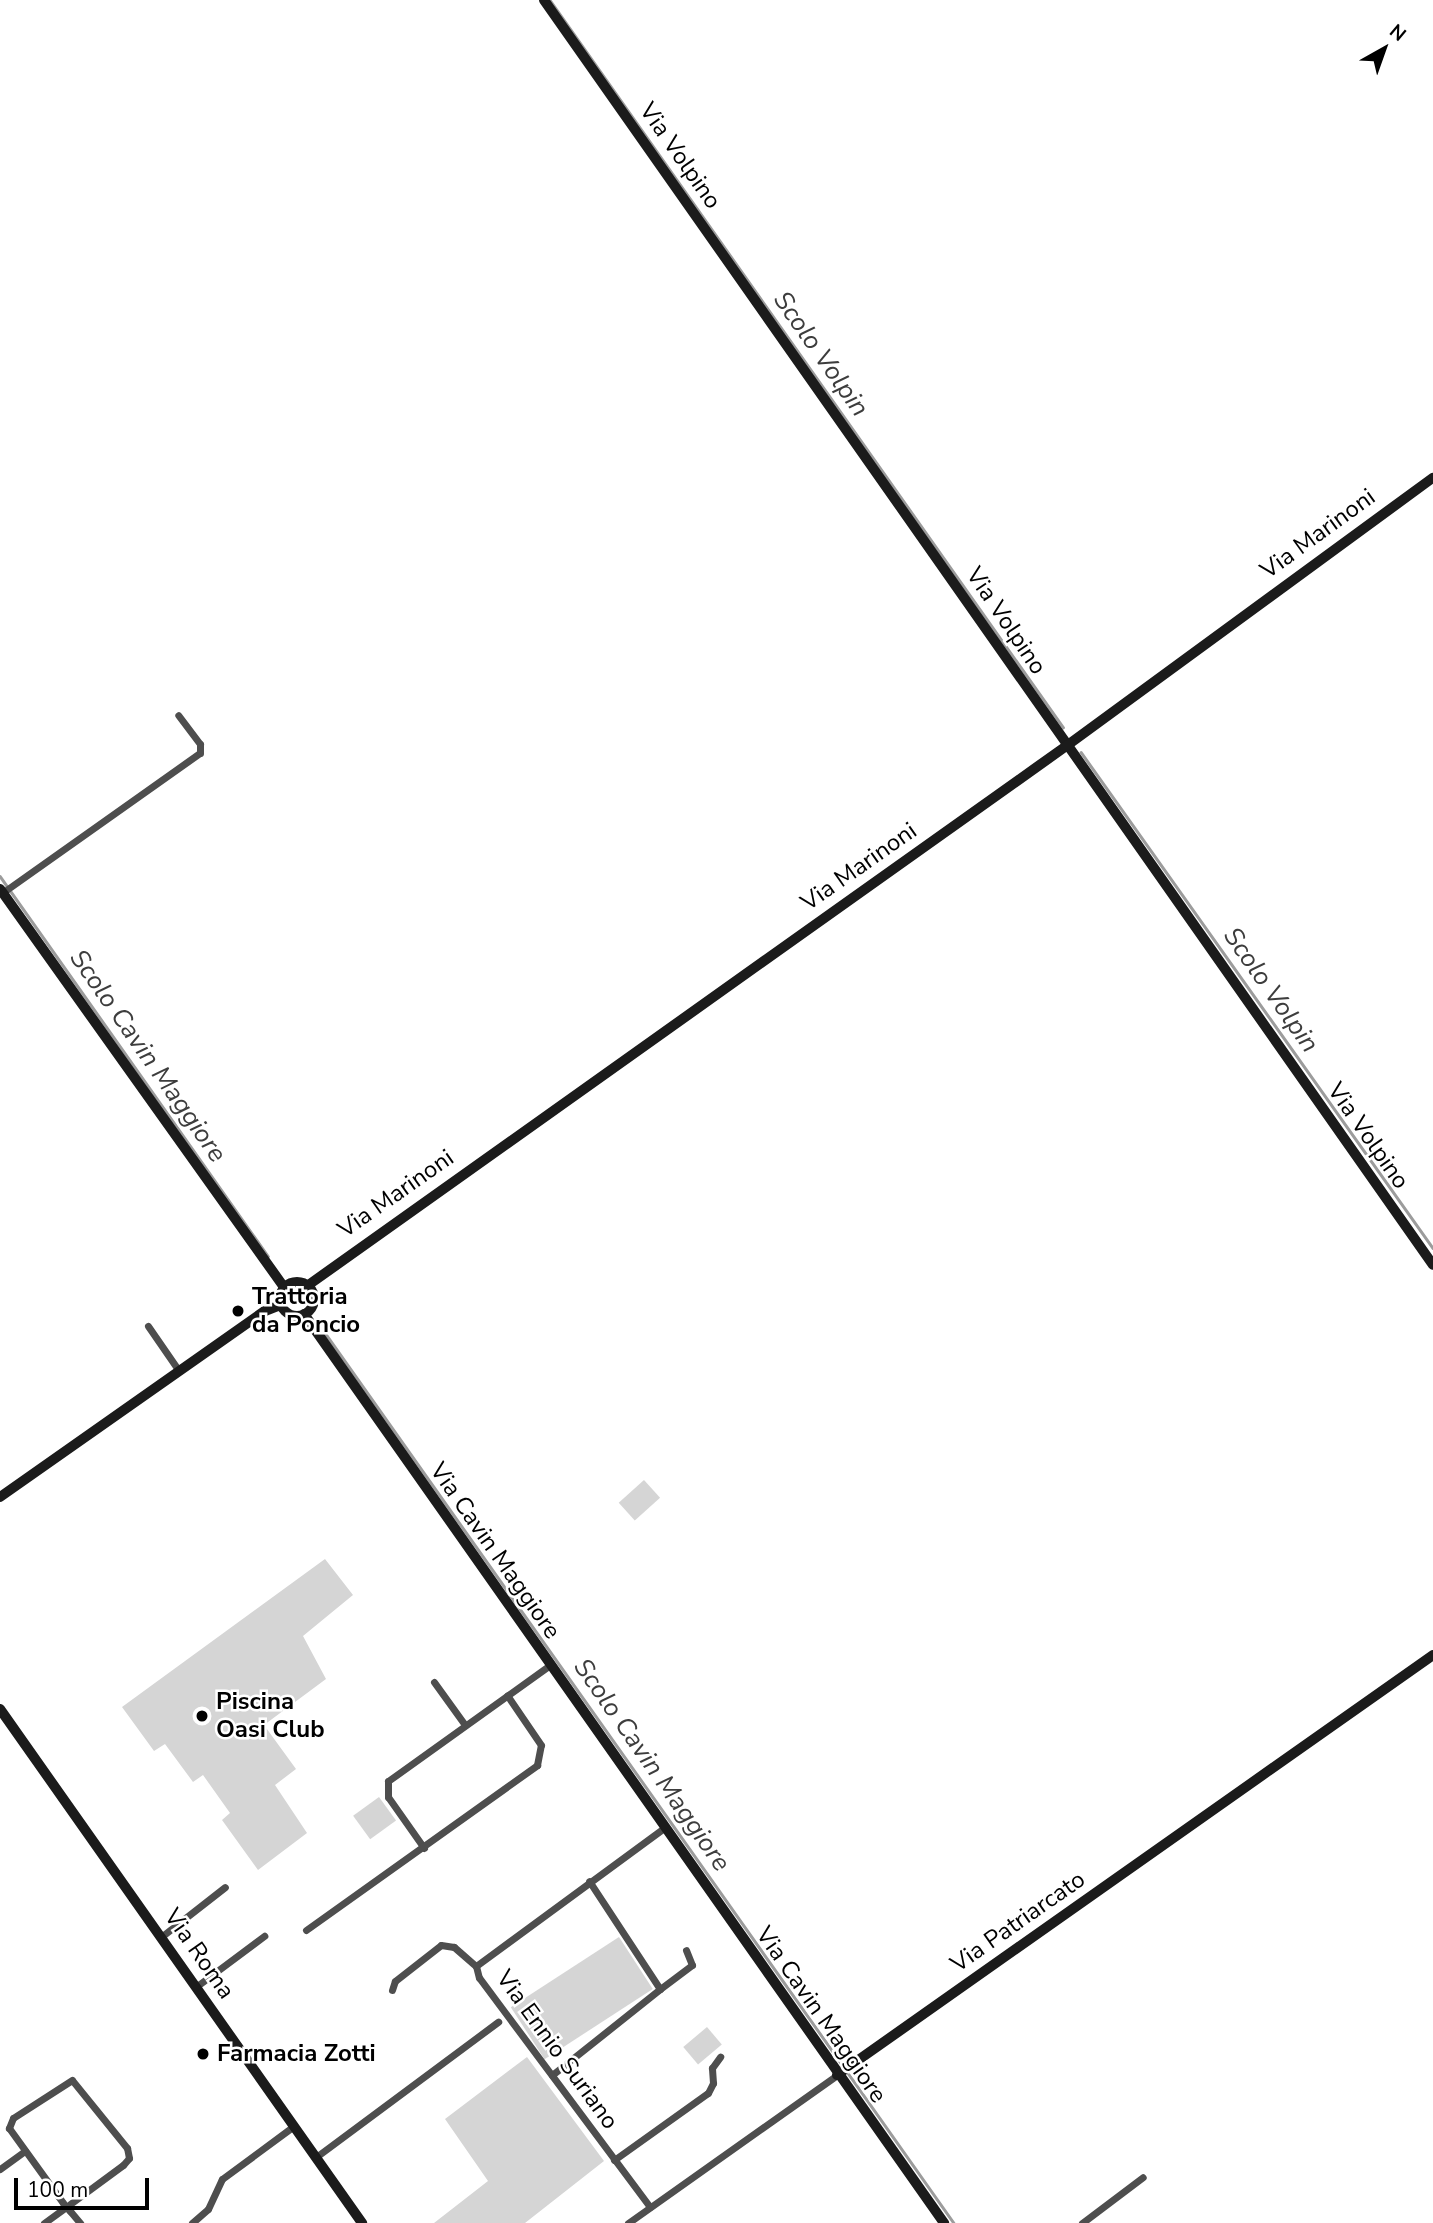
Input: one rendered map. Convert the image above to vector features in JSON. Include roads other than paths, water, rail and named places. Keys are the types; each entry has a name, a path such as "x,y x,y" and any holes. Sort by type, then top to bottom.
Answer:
{"street":[{"name":"Via Volpino","path":"544,0 1065,747 1432,1258"},
{"name":"Via Marinoni","path":"307,1286 1065,747 1433,478"},
{"path":"0,1497 179,1371 281,1305 284,1287 6,889 200,753 200,744 178,715"},
{"path":"281,1305 292,1315 304,1314 313,1301 307,1286 295,1282 284,1287"},
{"name":"Via Cavin Maggiore","path":"304,1314 664,1828 843,2071 944,2223"},
{"path":"148,1326 179,1371"},
{"name":"Via Patriarcato","path":"628,2223 1433,1655"},
{"path":"424,1848 388,1797 386,1786 392,1776 551,1665"},
{"path":"434,1682 465,1725"},
{"path":"306,1930 424,1848 541,1760 539,1740 507,1695"},
{"name":"Via Roma","path":"0,1709 362,2223"},
{"name":"Via Ennio Suriano","path":"650,2207 479,1978 476,1966 664,1828"},
{"path":"589,1881 660,1989"},
{"path":"161,1937 225,1887"},
{"path":"197,1986 264,1936"},
{"path":"393,1990 395,1981 441,1945 454,1947 476,1966"},
{"path":"552,2076 692,1965 686,1950"},
{"path":"316,2157 498,2022"},
{"path":"614,2160 708,2093 713,2083 713,2063 720,2057"},
{"path":"44,2223 66,2207 129,2158 127,2148 79,2082 66,2081 13,2118 9,2128 66,2207 80,2223"},
{"path":"192,2223 208,2209 222,2179 294,2126"},
{"path":"0,2169 25,2151"},
{"path":"1082,2223 1143,2177"}],"waterway":[{"name":"Scolo Volpin","path":"550,0 1063,727"},
{"name":"Scolo Volpin","path":"1081,752 1433,1248"},
{"name":"Scolo Cavin Maggiore","path":"0,876 268,1256"},
{"name":"Scolo Cavin Maggiore","path":"321,1327 954,2223"}],"place":[{"name":"Trattoria da Poncio","path":"238,1311"},
{"name":"Piscina Oasi Club","path":"202,1716"},
{"name":"Farmacia Zotti","path":"203,2054"}]}
